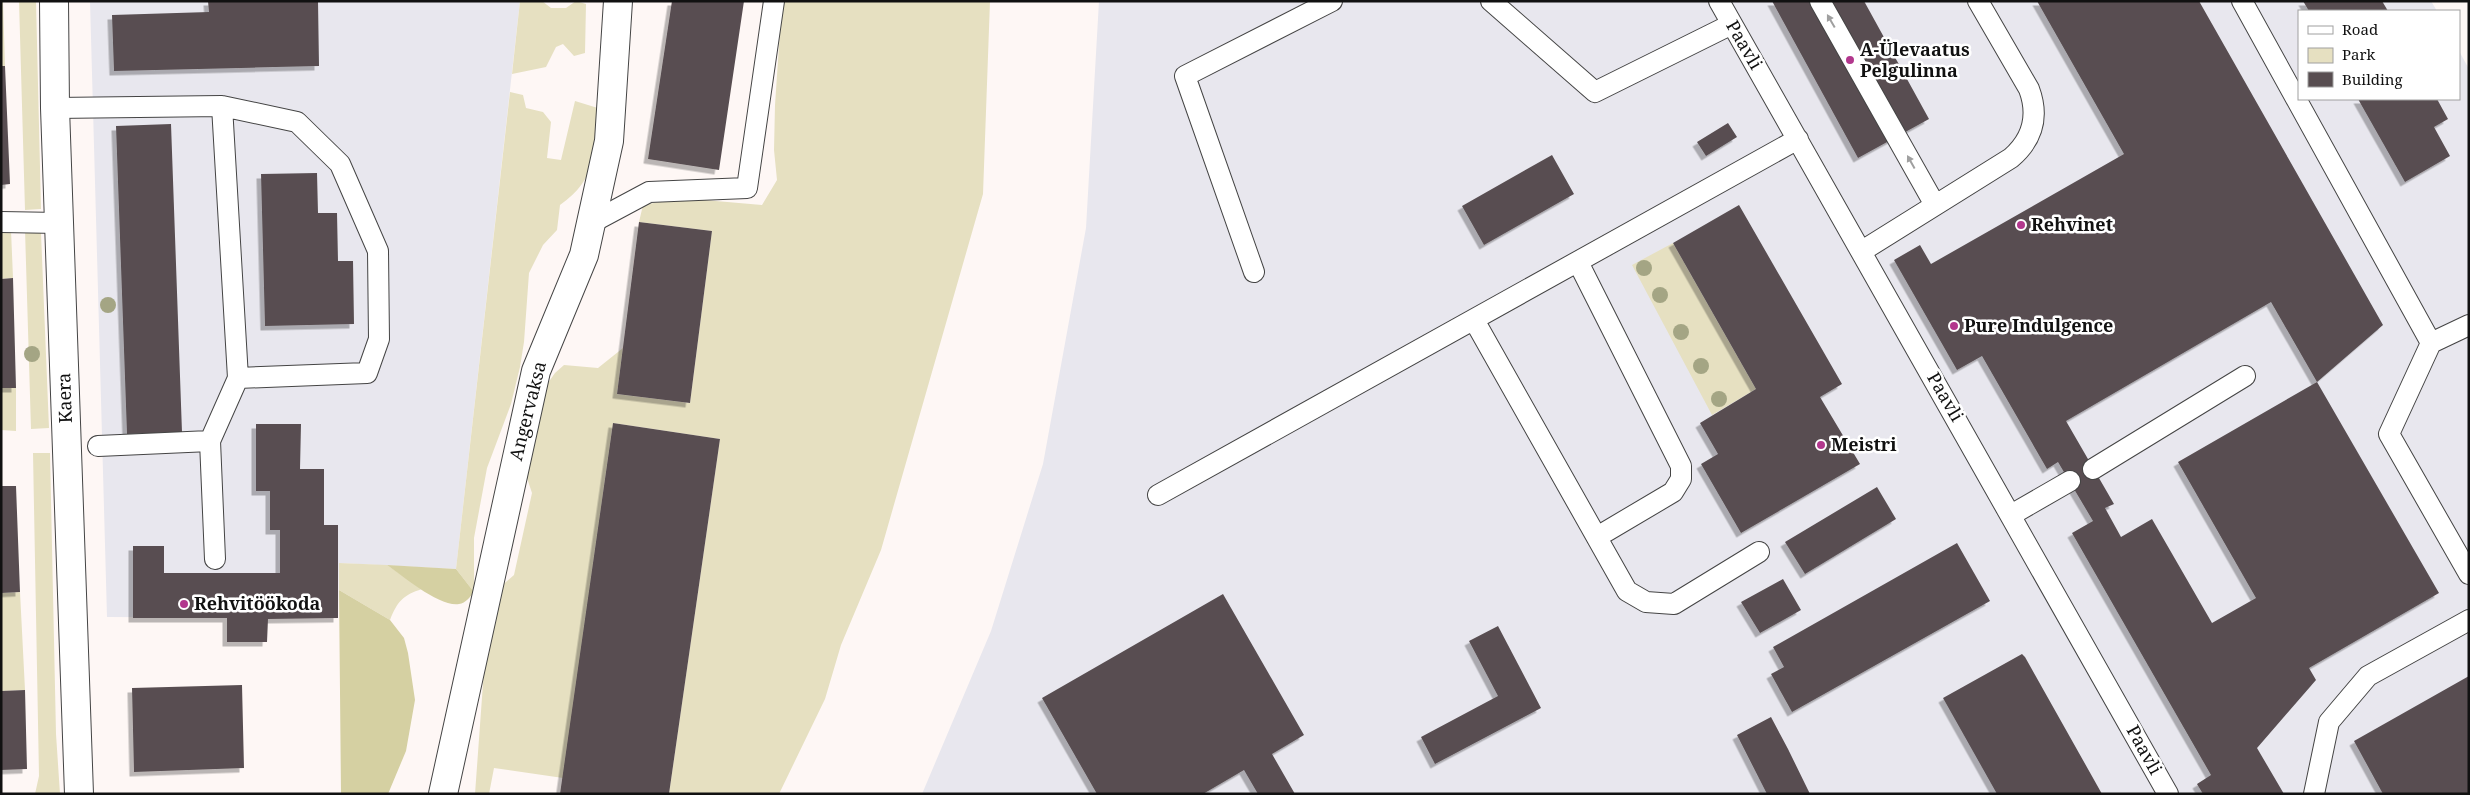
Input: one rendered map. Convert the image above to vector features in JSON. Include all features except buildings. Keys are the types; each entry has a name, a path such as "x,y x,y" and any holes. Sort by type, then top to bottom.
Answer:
{"street":[{"name":"Kaera","path":"54,1 55,108 79,794"},
{"name":"Angervaksa","path":"443,794 536,371 584,255 609,142 618,1"}],"lane":[{"path":"591,223 649,192 747,188 774,1"},
{"path":"1254,272 1184,76 1332,1"},
{"path":"1491,1 1595,92 1732,24"},
{"name":"Paavli","path":"1719,1 2012,515 2168,794"},
{"path":"1820,1 1935,204"},
{"path":"1862,251 2011,158 2021,150 2033,127 2033,101 2029,89 1978,1"},
{"path":"2242,1 2431,344"},
{"path":"55,108 222,106 297,122 340,164 378,251 379,339 367,373 238,378"},
{"path":"215,559 210,441 238,378 222,106"},
{"path":"1158,495 1798,140"},
{"path":"1,222 59,223"},
{"path":"1578,262 1681,466 1682,479 1673,492 1597,537"},
{"path":"1474,320 1627,591 1646,602 1674,604 1759,552"},
{"path":"2469,325 2431,344 2389,434 2469,574"},
{"path":"2093,469 2244,376"},
{"path":"98,446 210,441"},
{"path":"2012,515 2070,481"},
{"path":"2314,794 2329,722 2368,676 2469,620"}],"shaded area":[{"path":"90,1 520,1 456,569 339,563 338,618 107,617"},
{"path":"1099,1 2431,1 2436,10 2298,10 2298,100 2460,100 2460,53 2469,69 2469,794 922,794 991,631 1043,464 1086,228"},
{"path":"387,565 456,569 474,592 468,600 459,604 451,604 422,590"},
{"path":"339,590 390,620 404,638 408,653 415,700 406,751 388,794 341,794"}],"green space":[{"path":"1,1 3,1 5,66 1,66"},
{"path":"19,1 36,1 41,209 25,210"},
{"path":"520,1 542,1 551,8 566,8 576,1 586,4 585,53 574,56 563,44 556,47 546,67 512,74"},
{"path":"782,1 990,1 983,194 881,550 841,645 825,699 779,794 669,794 720,439 613,423 563,778 494,768 489,794 475,794 484,670 500,587 514,575 532,493 523,466 543,390 555,373 564,365 598,368 623,348 617,394 690,403 712,231 639,222 643,205 681,198 762,205 777,180 774,150 775,105"},
{"path":"510,92 523,95 526,108 543,112 551,122 547,158 561,160 575,101 601,109 595,151 588,174 572,195 560,205 557,230 543,245 529,273 524,342 520,367 511,404 487,468 474,538 474,592 456,569"},
{"path":"11,230 13,278 1,279 1,231"},
{"path":"25,230 41,233 49,428 31,429"},
{"path":"1673,243 1756,389 1712,415 1632,265"},
{"path":"1,388 16,388 16,431 1,430"},
{"path":"33,453 50,453 56,734 60,794 35,794 39,776"},
{"path":"339,563 387,565 422,589 405,597 395,608 390,620 339,590"},
{"path":"20,592 25,690 1,691 1,593"}],"place":[{"name":"A-Ülevaatus Pelgulinna","path":"1850,60"},
{"name":"Rehvinet","path":"2021,225"},
{"name":"Pure Indulgence","path":"1954,326"},
{"name":"Meistri","path":"1821,445"},
{"name":"Rehvitöökoda","path":"184,604"}]}
